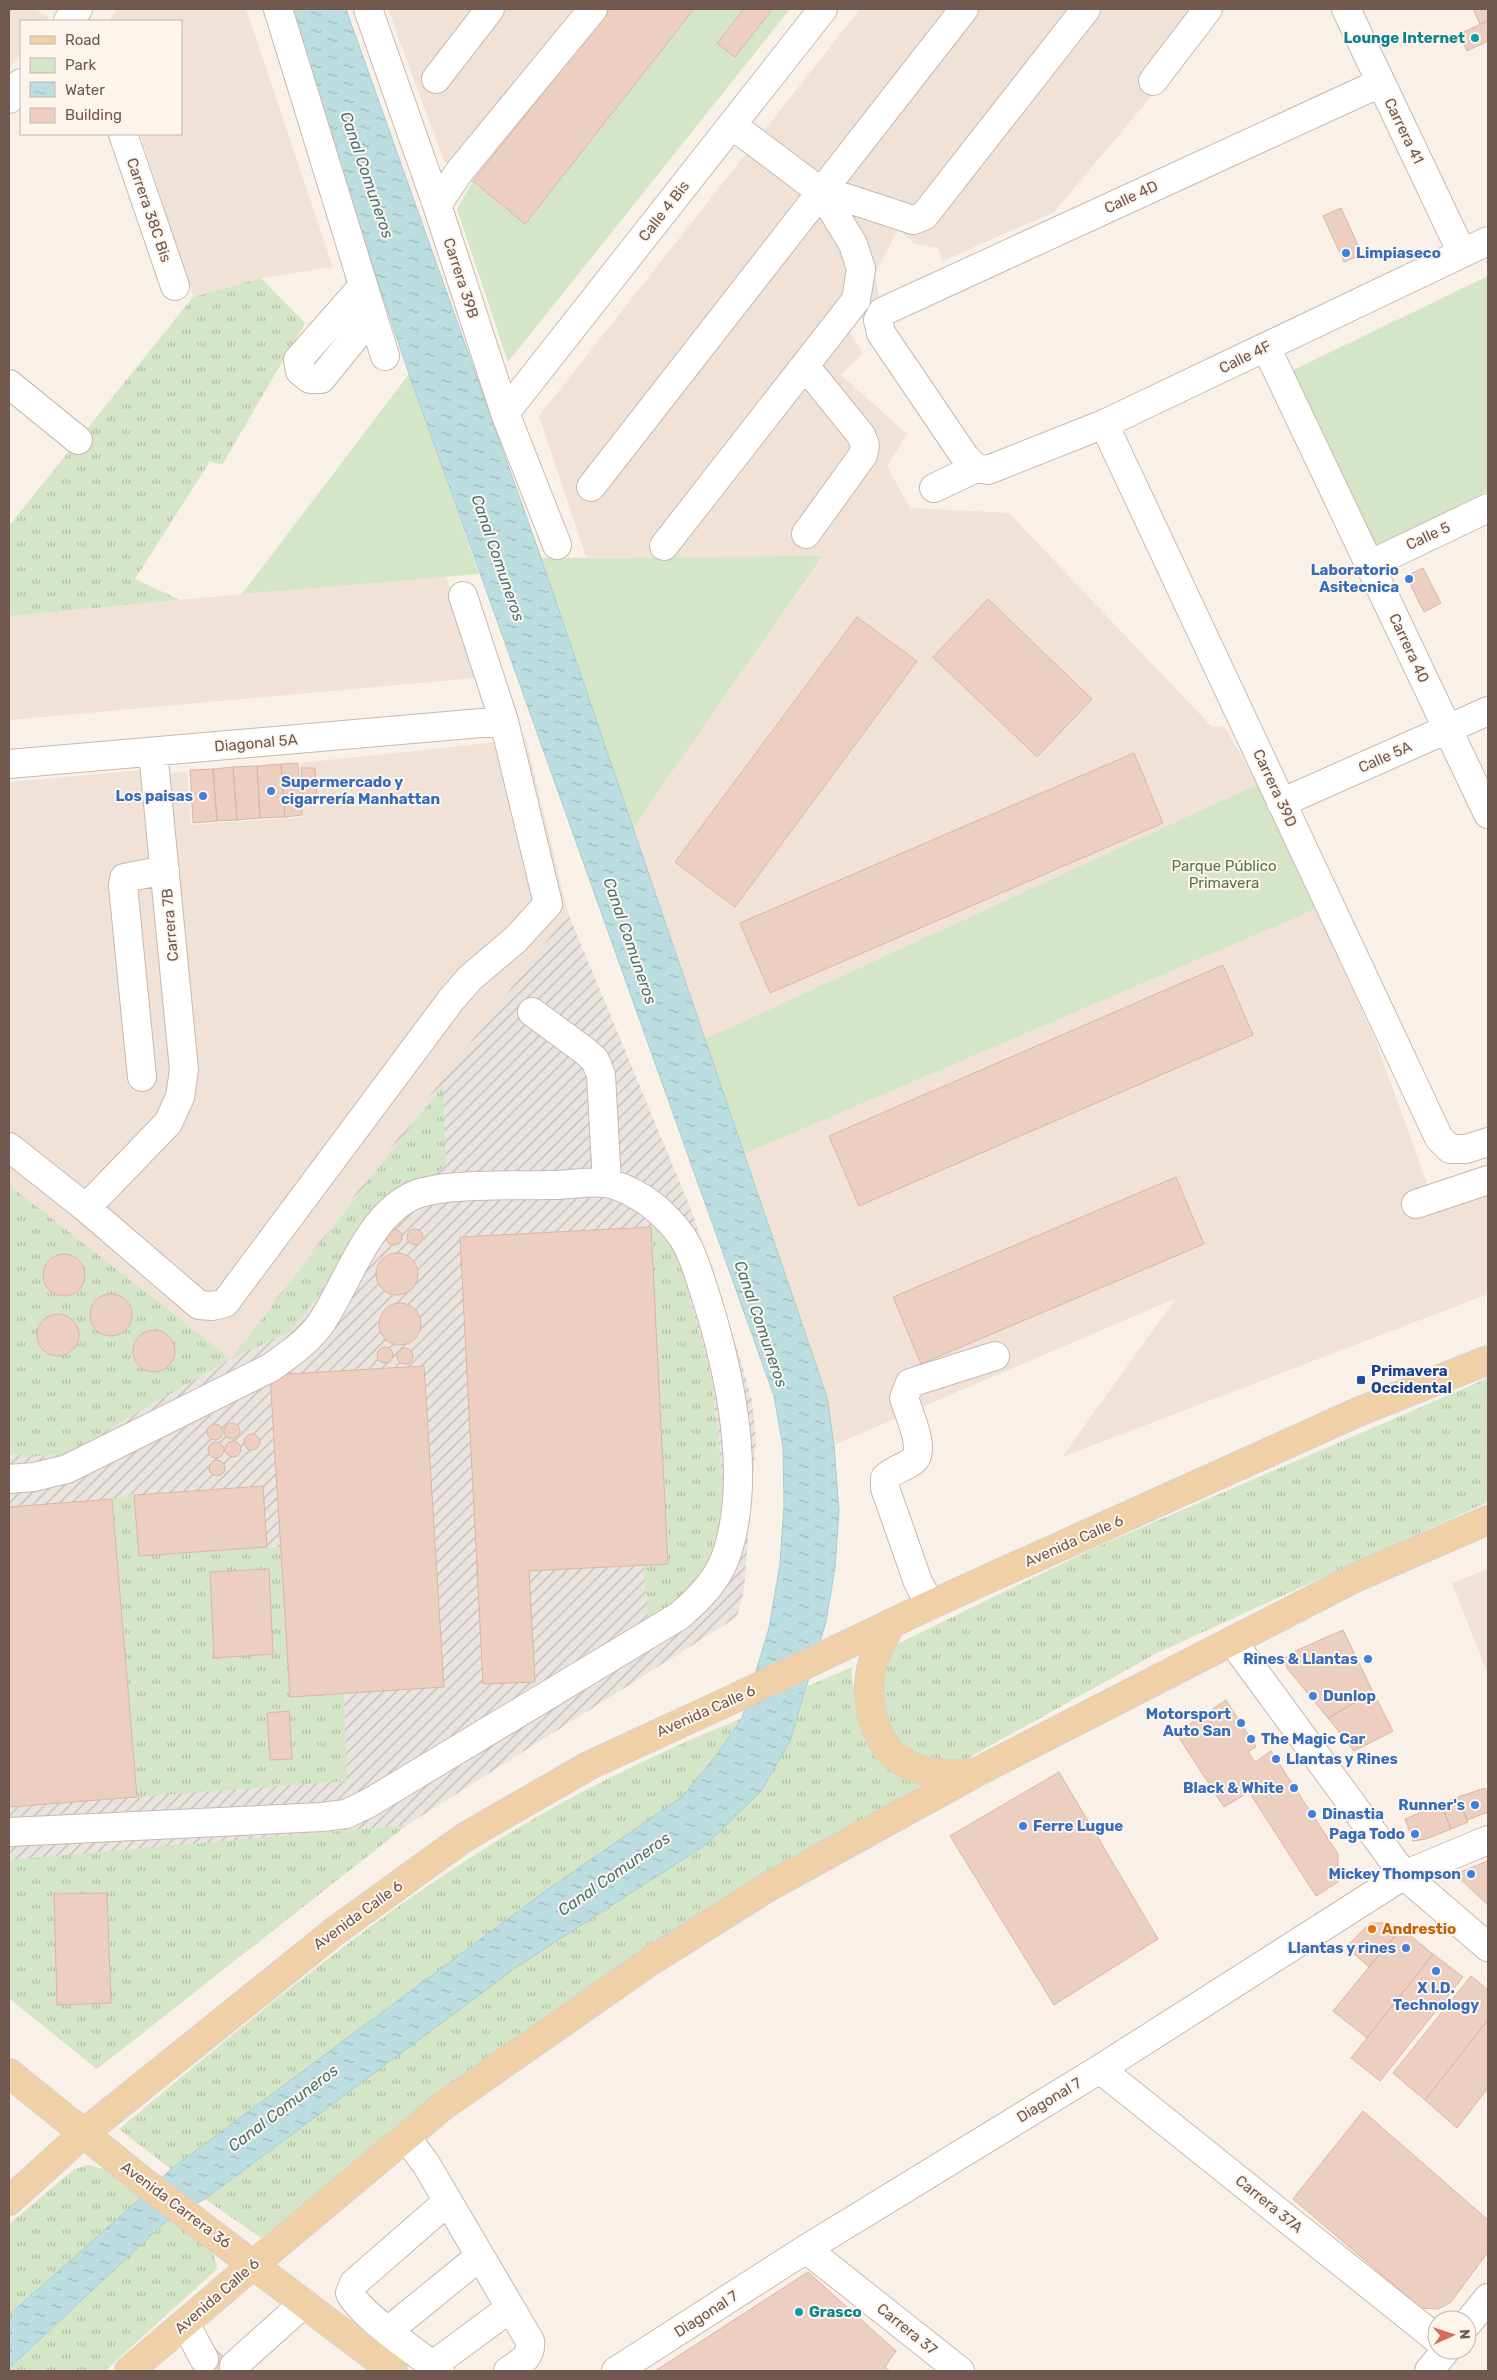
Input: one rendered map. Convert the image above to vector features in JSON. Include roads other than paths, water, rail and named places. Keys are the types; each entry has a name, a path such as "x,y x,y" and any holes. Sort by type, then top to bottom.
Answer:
{"main road":[{"name":"Avenida Calle 6","path":"9,2201 84,2133 335,1930 465,1837 590,1765 862,1638 930,1604 1358,1412 1488,1360"},
{"name":"Avenida Calle 6","path":"129,2371 443,2106 649,1962 770,1886 975,1773 1355,1578 1488,1520"},
{"path":"892,1623 873,1664 869,1683 870,1704 877,1730 888,1749 907,1765 934,1774 975,1773"},
{"name":"Avenida Carrera 36","path":"9,2073 145,2183 393,2371"}],"street":[{"path":"278,9 385,356"},
{"name":"Carrera 39B","path":"368,9 437,205 505,413 557,545"},
{"path":"436,79 490,9"},
{"path":"437,205 459,172 593,9"},
{"name":"Calle 4 Bis","path":"505,413 824,9"},
{"path":"591,487 964,9"},
{"path":"821,192 846,198 913,220 924,216 1086,9"},
{"path":"1152,81 1208,9"},
{"name":"Carrera 41","path":"1346,9 1462,253"},
{"name":"Calle 4D","path":"988,467 966,457 882,323 1380,83"},
{"path":"9,99 20,84"},
{"path":"664,546 856,300 861,269 853,244 821,192 732,125"},
{"name":"Carrera 38C Bis","path":"122,135 175,286"},
{"name":"Calle 4F","path":"934,488 1104,424 1488,241"},
{"path":"363,286 298,360 300,371 310,379 321,379 372,316"},
{"name":"Carrera 40","path":"1266,347 1488,814"},
{"path":"805,366 861,435 865,445 864,456 806,534"},
{"path":"9,384 78,440"},
{"name":"Carrera 39D","path":"1104,424 1439,1138 1450,1149 1466,1149 1488,1142"},
{"name":"Calle 5","path":"1369,564 1488,508"},
{"path":"9,1148 86,1208 199,1305 212,1306 225,1303 451,1000 470,978 515,940 548,904 504,721 462,596"},
{"name":"Calle 5A","path":"1281,803 1488,711"},
{"name":"Diagonal 5A","path":"9,764 504,721"},
{"name":"Carrera 7B","path":"86,1208 168,1123 180,1097 184,1070 153,752"},
{"path":"142,1077 123,886 124,878 166,870"},
{"path":"532,1012 595,1060 601,1075 607,1183"},
{"path":"1416,1204 1488,1180"},
{"path":"9,1479 34,1477 67,1469 270,1368 294,1350 318,1326 367,1239 392,1211 416,1195 446,1189 607,1183 634,1194 658,1211 688,1246 701,1280 722,1353 729,1387 736,1454 735,1524 728,1553 715,1579 699,1599 670,1621 369,1803 346,1814 322,1817 9,1832"},
{"path":"930,1604 918,1582 885,1488 885,1478 893,1470 914,1461 920,1446 904,1398 905,1390 910,1383 995,1356"},
{"path":"1232,1641 1404,1875 1488,1947"},
{"name":"Diagonal 7","path":"616,2371 806,2249 1100,2069 1404,1875 1488,1840"},
{"name":"Carrera 37A","path":"1100,2069 1427,2331"},
{"path":"406,2138 426,2164 530,2341 531,2350 527,2358 508,2371"},
{"path":"448,2202 354,2283 350,2293 354,2300 388,2331 436,2368 510,2308"},
{"name":"Carrera 37","path":"806,2249 960,2371"},
{"path":"388,2331 480,2256"},
{"path":"1477,2312 1488,2298"},
{"path":"234,2366 304,2303"},
{"path":"185,2323 204,2359"},
{"path":"1429,2371 1438,2360"}],"water":[{"name":"Canal Comuneros","path":"286,9 346,9 541,558 827,1397 834,1445 839,1511 835,1568 826,1622 790,1741 761,1791 708,1843 518,1966 205,2199 172,2216 9,2368 9,2315 171,2169 547,1890 683,1796 718,1753 742,1718 769,1628 780,1564 784,1505 783,1447 774,1396 409,374"}],"place":[{"name":"Lounge Internet","path":"1475,38"},
{"name":"Limpiaseco","path":"1346,253"},
{"name":"Laboratorio Asitecnica","path":"1409,579"},
{"name":"Supermercado y cigarrería Manhattan","path":"271,791"},
{"name":"Los paisas","path":"203,796"},
{"name":"Primavera Occidental","path":"1361,1380"},
{"name":"Rines & Llantas","path":"1368,1659"},
{"name":"Dunlop","path":"1313,1696"},
{"name":"Motorsport Auto San","path":"1241,1723"},
{"name":"The Magic Car","path":"1251,1739"},
{"name":"Llantas y Rines","path":"1276,1759"},
{"name":"Black & White","path":"1294,1788"},
{"name":"Runner's","path":"1475,1805"},
{"name":"Dinastia","path":"1312,1814"},
{"name":"Ferre Lugue","path":"1023,1826"},
{"name":"Paga Todo","path":"1415,1834"},
{"name":"Mickey Thompson","path":"1471,1874"},
{"name":"Andrestio","path":"1372,1929"},
{"name":"Llantas y rines","path":"1406,1948"},
{"name":"X I.D. Technology","path":"1436,1971"},
{"name":"Grasco","path":"799,2312"}],"park label":[{"name":"Parque Público Primavera","path":"1224,874"}]}
